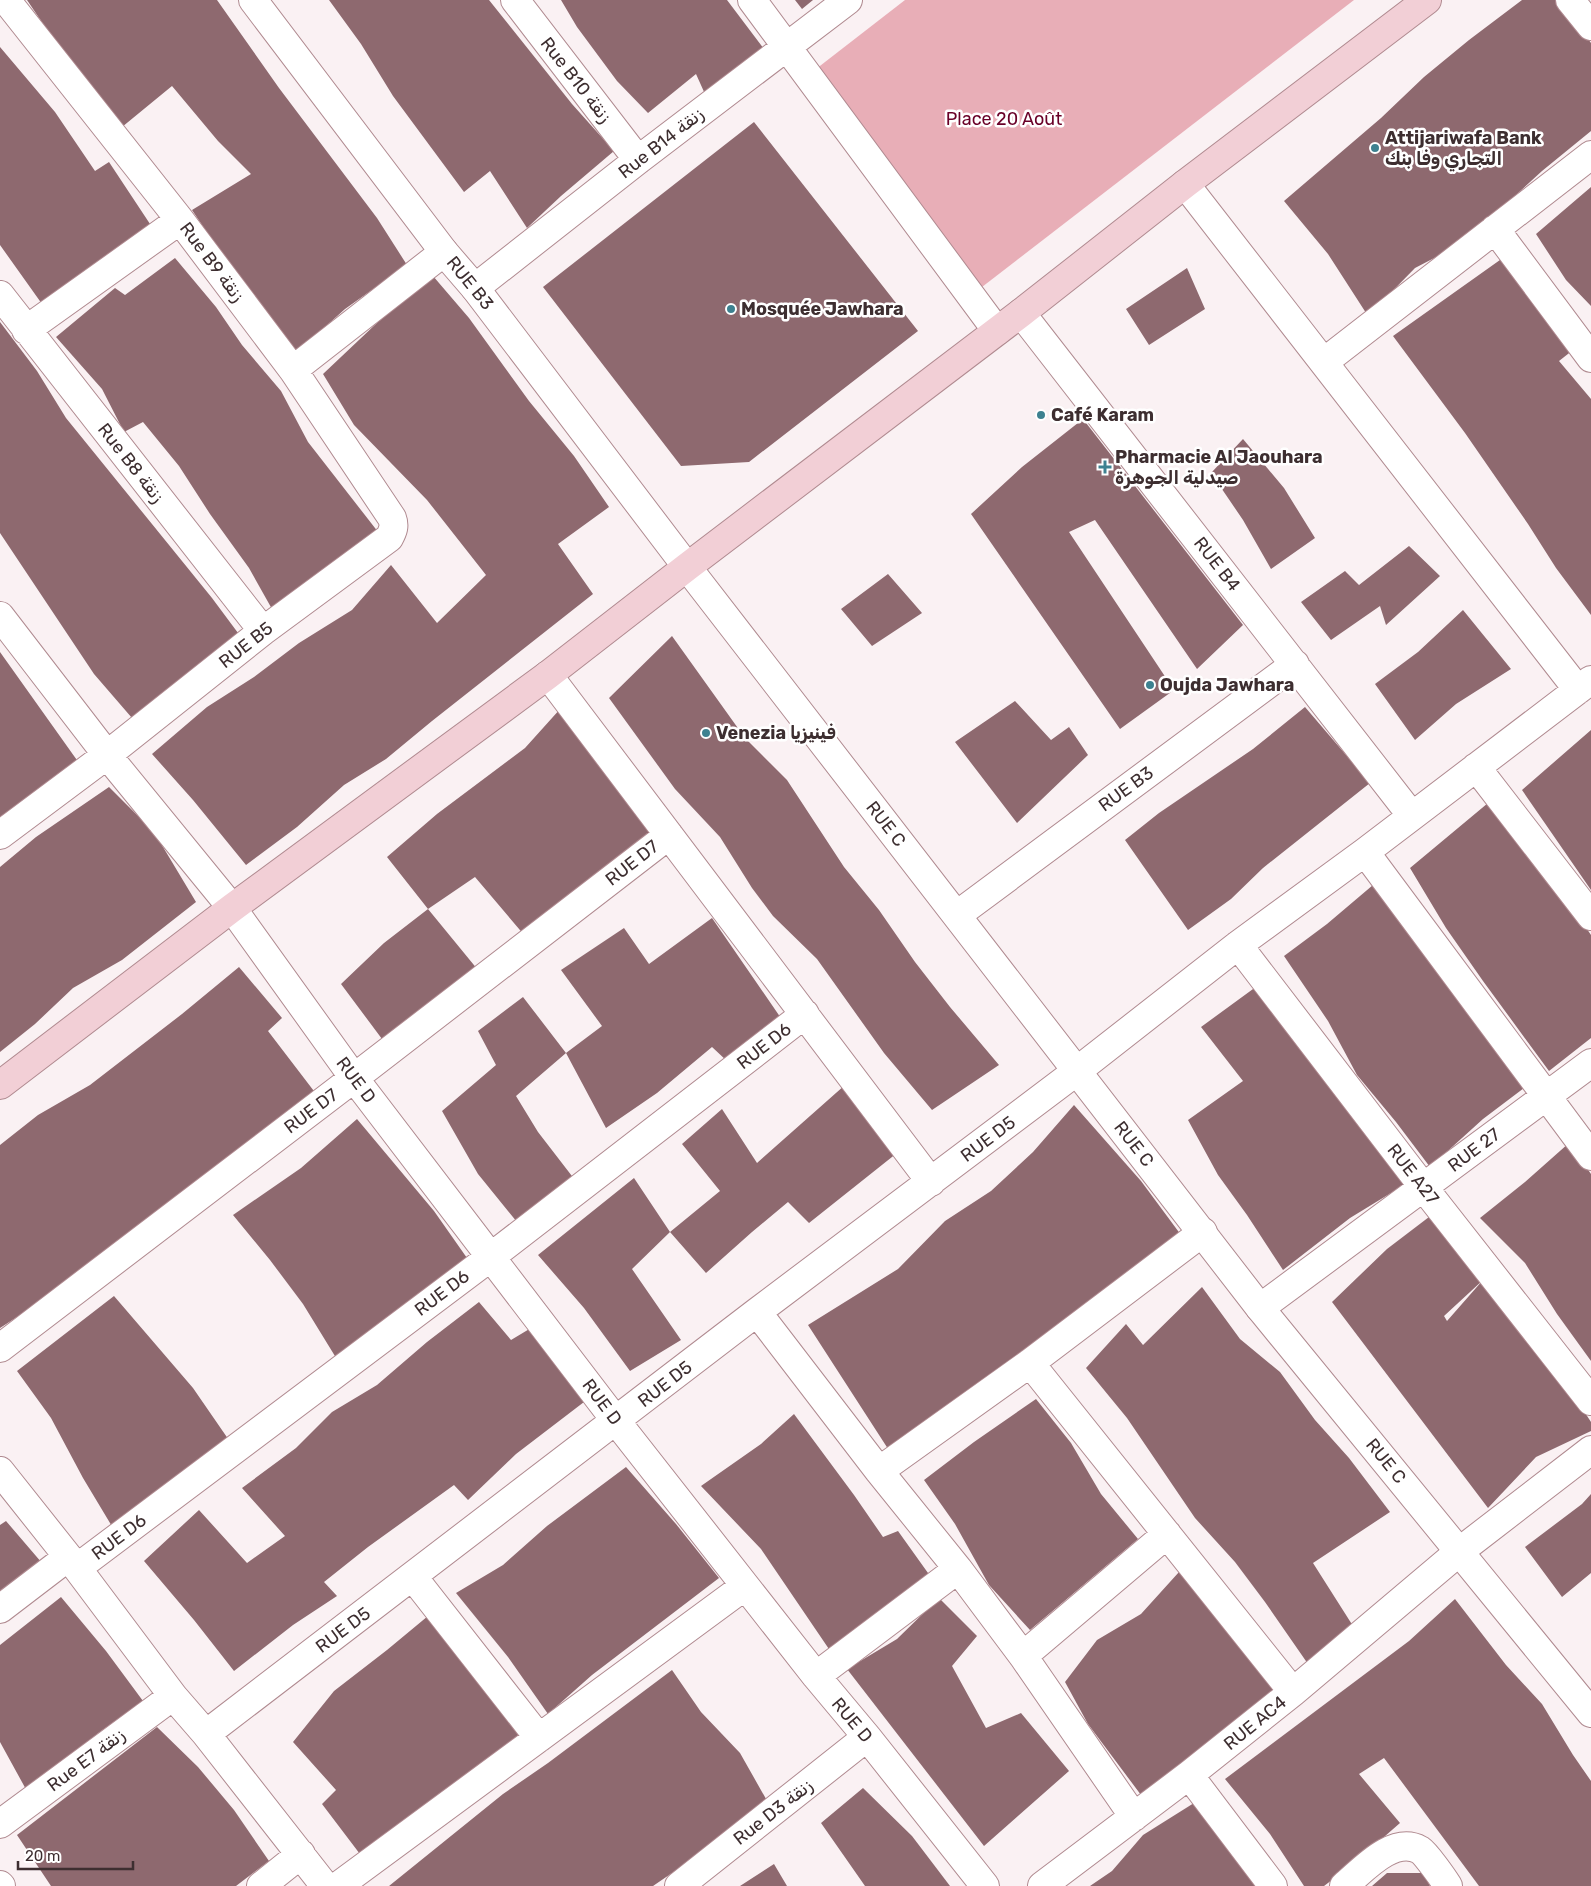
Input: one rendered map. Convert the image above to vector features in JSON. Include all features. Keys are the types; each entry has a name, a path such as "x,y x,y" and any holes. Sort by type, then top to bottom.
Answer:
{"main road":[{"path":"0,1085 232,908 548,675 1427,0"}],"street":[{"name":"Rue B9 زنقة","path":"6,0 180,220 293,370 392,518 394,524 393,531 389,538"},
{"name":"RUE B3","path":"253,0 687,567"},
{"name":"Rue B10 زنقة","path":"515,0 638,160"},
{"path":"752,0 788,46 997,331"},
{"name":"Rue B14 زنقة","path":"475,288 638,160 848,0"},
{"path":"1570,0 1591,26"},
{"path":"1324,362 1591,155"},
{"path":"1185,184 1324,362 1585,685"},
{"path":"26,330 180,220"},
{"path":"1495,229 1591,358"},
{"path":"293,370 444,252"},
{"name":"Rue B8 زنقة","path":"0,295 264,630"},
{"name":"RUE B4","path":"1021,313 1412,816"},
{"name":"RUE B5","path":"0,835 107,755 264,630 389,538"},
{"name":"RUE C","path":"687,567 1260,1308 1591,1713"},
{"path":"0,616 107,755 232,908"},
{"name":"RUE B3","path":"957,915 1295,664"},
{"path":"548,675 930,1182"},
{"name":"RUE D5","path":"206,1734 757,1312 1077,1071 1238,945 1365,852 1585,685"},
{"path":"1476,767 1591,916"},
{"name":"RUE D7","path":"0,1348 669,835"},
{"path":"1365,852 1591,1156"},
{"name":"RUE D","path":"232,908 354,1078 492,1256 616,1421 816,1676 985,1886"},
{"name":"RUE A27","path":"1238,945 1424,1188 1591,1401"},
{"name":"RUE D6","path":"0,1609 72,1562 492,1256 805,1014"},
{"name":"RUE 27","path":"1260,1308 1591,1063"},
{"path":"879,1471 1030,1363 1203,1232"},
{"path":"757,1312 879,1471 958,1569 1023,1656 1134,1817"},
{"path":"1030,1363 1293,1692"},
{"name":"RUE AC4","path":"1042,1886 1189,1775 1293,1692 1460,1551 1591,1450"},
{"path":"0,1470 173,1696 206,1734 325,1886"},
{"path":"1023,1656 1167,1534"},
{"path":"816,1676 958,1569"},
{"path":"413,1577 539,1738"},
{"path":"338,1886 745,1586"},
{"name":"Rue E7 زنقة","path":"0,1824 173,1696"},
{"name":"Rue D3 زنقة","path":"685,1884 867,1737"},
{"path":"1189,1775 1273,1886"},
{"path":"1344,1886 1386,1851 1399,1847 1421,1850 1448,1886"},
{"path":"261,1886 300,1854"}],"green space":[{"name":"Place 20 Août","path":"905,0 1354,0 982,287 816,69"}],"building":[{"path":"27,0 217,0 279,88 377,218 407,265 345,309 296,353 224,258 192,210 251,174 218,141 172,86 122,127 56,43"},
{"path":"329,0 489,0 572,104 614,151 527,228 490,171 464,192 393,96 361,44"},
{"path":"561,0 727,0 764,49 705,94 696,74 648,113 617,81 577,27"},
{"path":"795,0 813,0 802,9"},
{"path":"1522,0 1559,0 1591,43 1591,131 1542,171 1465,242 1415,268 1368,316 1328,254 1284,201 1381,118 1424,77"},
{"path":"0,47 55,112 95,171 109,162 152,227 116,248 87,277 42,304 0,245"},
{"name":"Mosquée Jawhara","path":"754,122 918,331 749,462 681,466 543,287"},
{"path":"1591,187 1591,306 1566,280 1536,234"},
{"path":"1507,255 1573,350 1559,361 1591,399 1591,615 1556,568 1465,433 1393,336"},
{"path":"175,258 216,307 242,345 281,391 308,442 382,537 272,609 249,568 210,514 179,466 143,422 124,432 102,389 56,337 115,288 125,295"},
{"path":"1187,268 1205,309 1149,345 1126,309"},
{"path":"433,276 469,318 529,401 574,456 609,507 558,544 593,594 386,759 344,785 297,827 246,865 193,800 152,754 207,707 254,677 299,643 352,610 391,565 437,623 486,575 427,500 354,425 323,374 378,322"},
{"path":"0,322 37,371 66,418 212,598 241,637 132,718 94,674 0,533"},
{"path":"1083,419 1243,625 1197,669 1095,520 1069,532 1174,690 1120,729 971,514 1022,467"},
{"path":"1243,439 1284,488 1315,538 1271,569 1243,520 1211,473"},
{"path":"1409,546 1440,576 1386,625 1380,606 1331,640 1301,602 1345,571 1359,585"},
{"path":"888,574 922,613 872,646 841,609"},
{"path":"1463,610 1511,669 1456,704 1415,740 1375,684 1418,652"},
{"path":"672,636 745,738 787,780 844,867 879,910 915,962 999,1065 932,1110 884,1053 817,959 773,916 752,888 720,837 675,789 609,698"},
{"path":"0,652 79,763 0,824"},
{"path":"1015,701 1051,740 1069,727 1088,755 1017,823 955,742"},
{"path":"1305,707 1370,783 1263,868 1231,899 1188,930 1125,840 1159,813 1253,749"},
{"path":"561,708 654,833 525,936 475,877 428,909 387,857 437,814 525,748"},
{"path":"1591,730 1591,890 1522,790"},
{"path":"109,787 154,832 196,902 122,960 73,988 35,1024 0,1052 0,867 36,837"},
{"path":"1494,798 1591,935 1591,1038 1549,1071 1446,928 1410,868"},
{"path":"1373,885 1528,1085 1483,1119 1430,1167 1357,1075 1328,1021 1284,956 1327,924"},
{"path":"428,909 478,970 385,1043 341,984 384,943"},
{"path":"712,918 785,1024 727,1061 712,1047 657,1093 606,1128 566,1053 602,1026 561,970 624,928 649,964"},
{"path":"239,967 282,1018 268,1031 320,1099 37,1304 0,1328 0,1145 38,1115 90,1085"},
{"path":"1264,981 1404,1185 1350,1218 1283,1270 1218,1175 1188,1120 1243,1081 1201,1027"},
{"path":"523,997 566,1053 516,1096 538,1132 575,1180 517,1222 478,1174 442,1111 496,1065 478,1031"},
{"path":"845,1085 897,1153 809,1223 788,1202 706,1273 670,1232 720,1191 682,1144 722,1109 757,1163"},
{"path":"1074,1105 1141,1181 1181,1235 892,1455 808,1325 898,1269 945,1221 991,1191 1033,1152"},
{"path":"357,1119 434,1211 467,1258 409,1302 338,1361 303,1304 233,1215 301,1168"},
{"path":"1569,1143 1591,1174 1591,1361 1557,1314 1525,1263 1480,1218"},
{"path":"634,1178 670,1232 632,1269 681,1340 630,1371 584,1308 538,1255"},
{"path":"1429,1217 1485,1279 1494,1296 1528,1325 1591,1422 1591,1431 1536,1457 1488,1508 1332,1302 1387,1249","holes":["1483,1280 1447,1321 1444,1316"]},
{"path":"1202,1287 1240,1339 1280,1372 1315,1420 1349,1458 1390,1512 1313,1563 1353,1626 1308,1664 1235,1562 1195,1518 1127,1418 1086,1368 1126,1324 1143,1345"},
{"path":"114,1296 193,1388 233,1446 113,1528 83,1478 51,1418 17,1371"},
{"path":"479,1302 511,1340 531,1328 548,1345 584,1402 516,1454 468,1500 454,1485 368,1547 324,1582 337,1596 293,1625 234,1671 144,1561 199,1510 247,1563 285,1536 242,1488 296,1448 332,1412 377,1385 427,1342"},
{"path":"1036,1399 1071,1443 1101,1494 1138,1539 1030,1630 989,1585 955,1524 924,1480"},
{"path":"794,1414 883,1537 898,1531 933,1580 833,1655 761,1549 701,1486 761,1444"},
{"path":"626,1467 676,1524 719,1578 592,1675 548,1714 508,1657 456,1593 503,1565 547,1526"},
{"path":"1591,1494 1591,1573 1562,1597 1525,1547 1582,1504"},
{"path":"6,1521 42,1563 0,1592 0,1525"},
{"path":"1179,1572 1226,1625 1281,1694 1141,1795 1088,1724 1065,1682 1097,1640 1141,1614"},
{"path":"61,1597 106,1651 143,1701 97,1734 28,1793 0,1742 0,1645"},
{"path":"939,1598 977,1636 952,1666 986,1728 1021,1713 1069,1771 984,1846 847,1669 897,1639"},
{"path":"1455,1599 1506,1665 1542,1704 1591,1781 1591,1886 1479,1886 1384,1758 1359,1774 1400,1823 1353,1864 1324,1886 1304,1886 1270,1834 1225,1779 1409,1641"},
{"path":"428,1616 524,1742 366,1862 322,1804 336,1790 293,1742 334,1691"},
{"path":"672,1670 701,1712 740,1753 770,1806 653,1886 389,1886 503,1794 548,1763"},
{"path":"157,1727 198,1767 234,1810 269,1861 236,1886 51,1886 17,1835"},
{"path":"863,1788 912,1836 950,1886 865,1886 821,1823"},
{"path":"1194,1803 1258,1886 1090,1886 1112,1871 1143,1835"},
{"path":"774,1864 787,1886 740,1886"},
{"path":"1387,1873 1423,1873 1430,1886 1372,1886"}],"place":[{"name":"Attijariwafa Bank التجاري وفا بنك","path":"1375,148"},
{"name":"Mosquée Jawhara","path":"731,309"},
{"name":"Café Karam","path":"1041,415"},
{"name":"Pharmacie Al Jaouhara صيدلية الجوهرة","path":"1105,467"},
{"name":"Oujda Jawhara","path":"1150,685"},
{"name":"Venezia فينيزيا","path":"706,733"}]}
